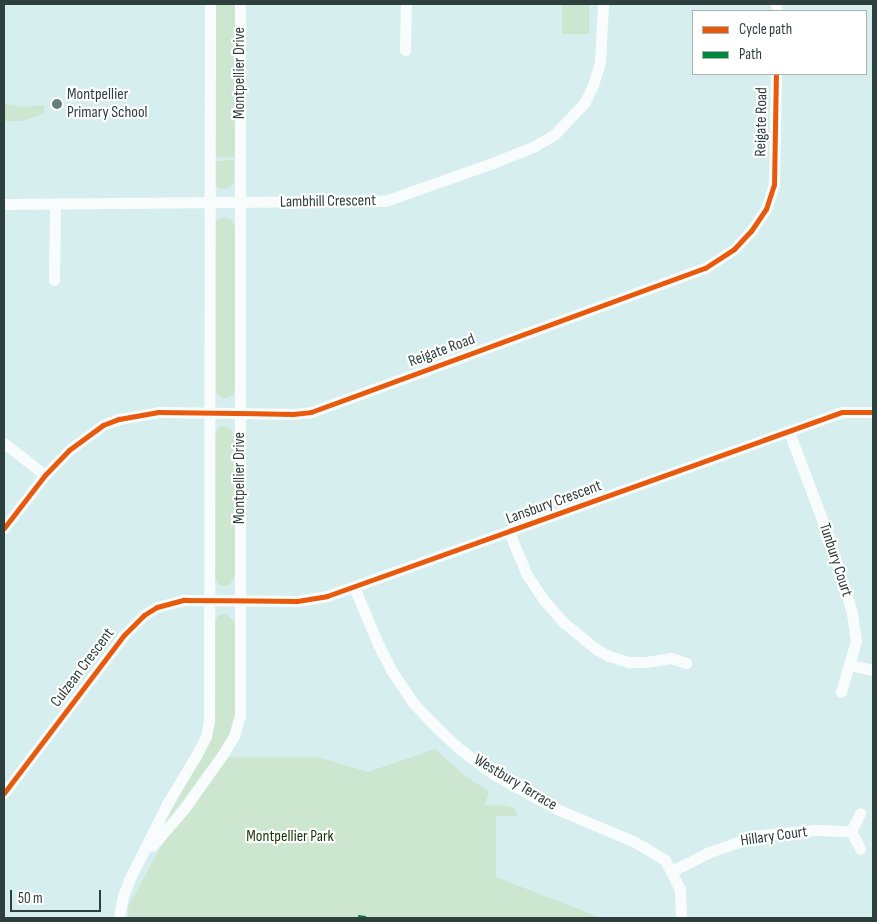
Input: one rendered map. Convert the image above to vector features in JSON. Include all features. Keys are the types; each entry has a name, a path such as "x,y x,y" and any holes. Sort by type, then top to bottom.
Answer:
{"street":[{"name":"Montpellier Drive","path":"119,918 123,896 167,804 206,736 209,721 210,4"},
{"name":"Montpellier Drive","path":"141,860 198,789 234,736 240,714 240,4"},
{"path":"405,50 406,4"},
{"name":"Lambhill Crescent","path":"4,204 385,201 495,162 544,141 570,120 585,102 593,85 600,62 603,4"},
{"name":"Reigate Road","path":"4,528 45,475 69,450 86,436 119,419 158,412 293,414 331,406 706,268 734,249 751,231 766,209 774,185 776,75"},
{"path":"54,280 55,205"},
{"name":"Lansbury Crescent","path":"240,601 314,599 354,587 842,412 873,412"},
{"name":"Tunbury Court","path":"789,432 828,535 852,613 856,641 841,692"},
{"path":"4,444 45,475"},
{"path":"508,532 527,575 543,599 563,622 590,644 609,656 629,662 646,662 671,658 686,663"},
{"name":"Westbury Terrace","path":"354,587 378,644 413,703 461,750 493,774 527,793 653,851 665,860 672,870 680,890 681,918"},
{"name":"Culzean Crescent","path":"4,793 133,625 157,607 171,602 184,600 240,601"},
{"path":"849,665 872,670"},
{"path":"860,813 851,832 860,849"},
{"name":"Hillary Court","path":"672,870 707,852 755,836 815,830 851,832"}],"green space":[{"path":"215,4 235,4 235,157 215,157"},
{"path":"562,4 589,4 589,34 562,34"},
{"path":"4,105 23,107 44,105 44,114 21,121 4,121"},
{"path":"234,160 234,183 226,189 218,188 215,181 215,161"},
{"path":"224,217 231,219 235,226 235,390 233,395 223,399 215,391 214,225 218,219"},
{"path":"224,426 231,429 235,436 235,577 229,585 220,586 214,578 215,433 219,427"},
{"path":"226,614 235,622 235,715 229,739 164,825 205,749 214,622 219,615"},
{"name":"Montpellier Park","path":"435,749 464,775 489,792 485,805 509,806 516,810 517,816 496,816 496,877 601,918 128,918 128,907 164,841 229,757 318,757 368,772"}],"marked path":[{"path":"358,917 366,918"}],"cycle path":[{"path":"4,528 45,475 69,450 103,425 119,419 158,412 293,414 311,412 705,268 734,249 751,231 766,209 774,185 776,75"},
{"path":"4,793 124,635 144,615 157,607 184,600 297,601 327,596 842,412 873,412"}],"place":[{"name":"Montpellier Primary School","path":"57,104"}]}
